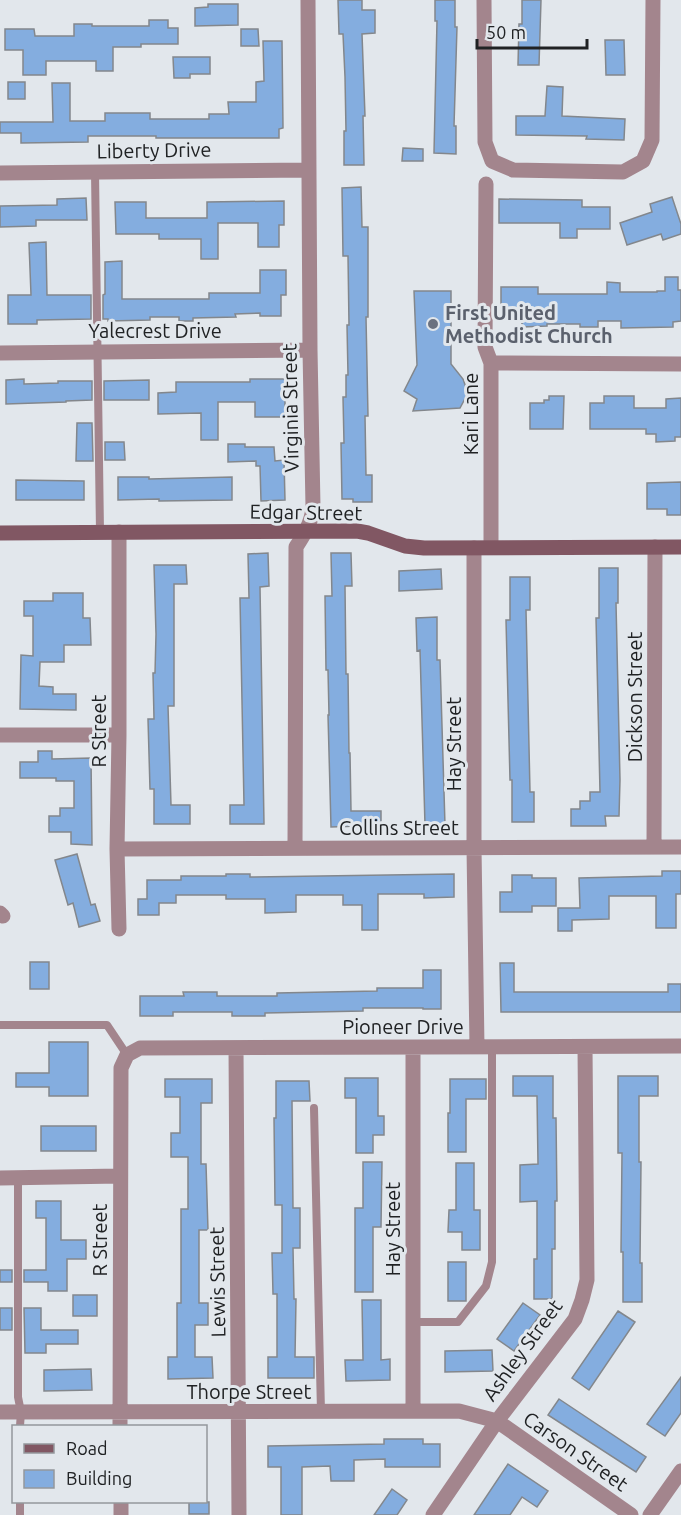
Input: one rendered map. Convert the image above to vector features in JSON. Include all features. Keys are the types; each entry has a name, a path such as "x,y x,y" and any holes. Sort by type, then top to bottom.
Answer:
{"street":[{"name":"Virginia Street","path":"295,848 297,547 306,531 313,507 308,0"},
{"path":"484,0 485,142 492,161 513,170 623,171 643,161 652,140 653,0"},
{"name":"Liberty Drive","path":"0,173 308,170"},
{"path":"486,184 485,347 491,363"},
{"name":"Yalecrest Drive","path":"0,353 310,350"},
{"name":"Kari Lane","path":"491,547 491,363 681,364"},
{"name":"Edgar Street","path":"0,533 357,531 405,546 424,548 681,547"},
{"name":"R Street","path":"119,532 117,849 119,929"},
{"name":"Dickson Street","path":"654,847 655,547"},
{"name":"Hay Street","path":"474,548 474,848 484,1047"},
{"path":"0,735 119,735"},
{"name":"Collins Street","path":"117,849 681,847"},
{"name":"Pioneer Drive","path":"127,1055 140,1048 681,1046"},
{"name":"Ashley Street","path":"433,1515 497,1421 575,1319 582,1300 587,1280 585,1047"},
{"name":"Lewis Street","path":"236,1048 239,1515"},
{"name":"Hay Street","path":"413,1048 413,1411"},
{"name":"R Street","path":"120,1420 121,1068 127,1055"},
{"path":"0,1178 120,1176"},
{"name":"Thorpe Street","path":"0,1412 20,1419 120,1420 239,1412 459,1411 497,1421"},
{"name":"Carson Street","path":"497,1421 631,1515"},
{"path":"650,1515 681,1471"}],"lane":[{"path":"95,172 100,532"},
{"path":"0,1025 107,1025 127,1055"},
{"path":"413,1322 458,1322 486,1286 492,1262 484,1047"},
{"path":"314,1108 321,1412"},
{"path":"18,1177 18,1397 20,1419"}],"building":[{"path":"338,0 362,0 362,10 375,10 375,33 362,34 364,165 344,165 345,77 343,34 339,34"},
{"path":"435,0 455,0 455,27 457,27 454,126 456,126 456,154 434,153 437,21 435,21"},
{"path":"522,0 541,0 539,65 518,65"},
{"path":"208,4 238,4 238,25 195,26 195,8 208,7"},
{"path":"149,20 168,20 168,28 178,28 178,44 113,47 113,71 96,71 96,61 46,61 46,75 23,75 23,50 5,50 5,29 34,29 35,36 74,36 74,24 149,26"},
{"path":"241,29 258,29 259,46 241,46"},
{"path":"605,40 624,40 625,75 606,75"},
{"path":"263,41 282,41 283,128 279,129 279,138 88,136 88,142 21,143 21,133 0,133 0,122 53,122 52,83 70,83 70,121 105,121 105,113 150,113 150,119 209,119 209,114 229,114 228,102 256,102 256,82 264,81"},
{"path":"173,57 210,57 210,74 190,74 190,78 174,78"},
{"path":"8,82 25,82 25,99 8,99"},
{"path":"547,86 563,87 562,116 625,119 624,140 586,139 587,136 516,135 516,116 545,116"},
{"path":"403,148 423,149 423,161 402,161"},
{"path":"361,187 362,227 368,227 368,317 366,317 368,416 365,416 366,475 372,475 372,502 353,502 353,499 342,499 341,443 344,443 343,397 346,397 346,375 348,375 347,325 349,325 348,256 343,256 342,188"},
{"path":"672,197 681,224 681,234 663,240 661,234 627,245 620,223 652,212 650,204"},
{"path":"86,198 87,220 36,220 36,226 0,227 0,206 57,205 57,199"},
{"path":"499,199 582,200 582,207 610,207 610,229 577,229 577,238 560,238 560,223 499,223"},
{"path":"284,201 284,225 279,225 279,247 258,247 258,223 218,223 218,259 201,259 201,239 159,239 159,234 116,234 115,202 146,202 146,218 207,218 207,202"},
{"path":"46,242 47,295 91,295 91,319 37,320 37,324 8,324 8,295 31,295 29,243"},
{"path":"122,261 122,299 209,299 209,293 260,293 260,270 286,270 286,295 281,295 281,316 260,316 260,313 235,314 236,317 193,318 193,321 179,321 179,317 150,317 150,320 108,321 108,319 103,319 105,262"},
{"path":"665,277 678,277 678,290 681,290 681,321 673,322 673,327 621,328 621,321 598,321 598,327 580,327 580,324 547,324 547,326 522,327 522,313 501,313 501,287 538,287 538,294 607,294 607,282 620,283 620,292 657,292 665,291"},
{"name":"First United Methodist Church","path":"414,291 451,291 451,364 463,379 468,393 460,408 413,411 417,399 404,391 417,365"},
{"path":"24,379 24,384 92,381 92,400 6,404 6,380"},
{"path":"250,379 285,379 285,417 255,417 255,402 218,402 218,440 201,440 201,413 158,414 158,393 176,392 176,382 250,382"},
{"path":"149,380 149,400 104,400 104,381"},
{"path":"549,396 564,396 563,429 530,429 530,403 544,403 544,400 549,400"},
{"path":"604,396 634,396 634,408 666,408 666,399 681,398 681,437 675,437 675,441 656,442 656,434 646,434 646,429 590,429 590,403 604,403"},
{"path":"77,423 92,423 93,461 76,461"},
{"path":"105,442 124,442 125,460 105,460"},
{"path":"228,444 245,444 245,447 274,447 275,461 284,460 285,500 261,501 260,466 256,466 256,461 228,462"},
{"path":"118,477 149,477 149,479 232,477 232,500 118,500"},
{"path":"16,480 84,481 84,500 16,500"},
{"path":"681,482 681,515 667,515 667,509 647,509 647,483"},
{"path":"268,553 269,586 260,587 264,824 230,824 230,805 244,805 240,598 249,598 248,554"},
{"path":"331,553 351,553 352,586 345,586 351,811 381,811 381,828 331,827 325,596 332,596"},
{"path":"154,565 186,565 187,584 174,584 174,706 168,706 171,805 190,805 190,824 154,824 154,789 150,789 148,719 154,719 153,673 155,673 156,634"},
{"path":"599,568 618,568 618,603 616,603 619,816 605,816 606,826 571,826 571,809 580,809 580,801 590,801 590,792 600,792 596,618 599,618"},
{"path":"441,569 442,589 399,591 399,571"},
{"path":"510,577 530,577 530,610 526,610 530,792 534,792 534,822 512,822 506,620 510,620"},
{"path":"53,593 83,593 83,618 90,618 91,645 64,645 64,662 40,662 39,686 53,687 53,694 76,694 76,710 20,709 21,655 33,656 33,616 24,616 24,601 53,601"},
{"path":"437,617 445,825 425,825 420,650 417,651 416,618"},
{"path":"38,751 52,751 52,759 91,758 92,845 71,844 71,832 49,832 49,816 60,816 60,808 74,808 74,781 56,781 56,778 20,778 20,762 38,762"},
{"path":"77,854 91,905 95,904 100,921 79,927 73,903 68,905 55,860"},
{"path":"662,871 681,871 681,894 676,894 676,928 656,928 656,896 609,896 609,919 572,920 572,931 558,931 558,908 580,908 579,878 662,876"},
{"path":"226,874 250,874 250,877 454,874 454,897 424,898 424,894 378,894 378,930 362,930 362,905 343,905 343,895 296,895 296,912 265,913 265,899 226,899 226,895 176,895 176,903 159,903 159,915 138,915 138,899 147,899 147,880 181,880 181,876 226,876"},
{"path":"512,875 556,878 556,906 532,906 532,912 500,912 500,892 512,892"},
{"path":"30,962 49,962 49,989 30,989"},
{"path":"500,963 514,963 514,992 668,992 668,984 681,984 681,1012 501,1012"},
{"path":"423,970 441,970 441,1009 363,1008 363,1011 265,1013 265,1016 232,1016 232,1012 173,1012 173,1016 140,1016 140,996 184,996 183,992 217,992 217,996 277,996 277,993 423,988"},
{"path":"49,1042 88,1042 88,1096 49,1096 49,1087 16,1087 16,1073 49,1073"},
{"path":"513,1076 553,1076 557,1201 555,1201 555,1249 552,1249 552,1299 534,1299 537,1201 520,1202 520,1165 538,1164 537,1096 513,1096"},
{"path":"618,1076 658,1076 658,1096 639,1096 642,1302 623,1302 622,1153 618,1153"},
{"path":"345,1078 378,1078 378,1116 384,1116 384,1135 373,1135 373,1153 356,1153 356,1098 345,1098"},
{"path":"165,1079 212,1079 212,1103 201,1103 201,1164 206,1164 208,1230 199,1230 199,1303 208,1303 208,1325 195,1325 195,1357 212,1357 213,1378 168,1379 168,1357 177,1357 177,1303 181,1303 181,1209 188,1209 188,1157 171,1157 171,1133 180,1133 180,1097 165,1097"},
{"path":"450,1079 486,1079 486,1099 466,1099 466,1152 448,1152"},
{"path":"276,1081 309,1081 310,1101 292,1101 293,1208 300,1208 300,1248 293,1248 294,1299 296,1299 295,1357 314,1357 314,1378 268,1378 268,1357 277,1357 277,1294 273,1294 272,1253 282,1253 282,1205 275,1205"},
{"path":"41,1126 96,1126 96,1151 41,1151"},
{"path":"363,1162 382,1162 381,1227 373,1227 373,1292 355,1292 355,1208 363,1208"},
{"path":"456,1163 474,1163 474,1210 480,1210 480,1250 462,1250 462,1232 448,1232 449,1210 456,1210"},
{"path":"36,1201 61,1201 61,1240 86,1240 86,1259 67,1259 67,1291 48,1291 48,1282 24,1282 24,1270 46,1270 46,1218 36,1218"},
{"path":"448,1262 466,1262 466,1301 448,1301"},
{"path":"0,1270 12,1270 12,1282 0,1282"},
{"path":"73,1295 97,1295 97,1316 73,1316"},
{"path":"362,1300 381,1300 381,1360 390,1359 390,1380 346,1381 345,1360 363,1360"},
{"path":"523,1303 540,1315 514,1351 497,1339"},
{"path":"0,1308 12,1308 12,1330 0,1330"},
{"path":"24,1308 41,1308 41,1330 78,1330 78,1344 46,1344 46,1353 25,1353"},
{"path":"618,1311 635,1322 589,1390 572,1378"},
{"path":"492,1350 493,1371 445,1372 445,1351"},
{"path":"91,1369 92,1390 44,1391 44,1370"},
{"path":"681,1377 681,1413 665,1436 647,1424"},
{"path":"559,1399 646,1457 636,1472 548,1415"},
{"path":"384,1439 423,1439 423,1444 440,1444 440,1467 385,1467 385,1459 354,1460 354,1481 331,1481 330,1466 302,1467 302,1515 281,1515 281,1467 268,1467 268,1446 384,1444"},
{"path":"508,1464 548,1491 537,1507 522,1497 510,1515 474,1515"},
{"path":"392,1489 407,1500 397,1515 374,1515"},
{"path":"209,1502 209,1514 189,1514 189,1503"}],"place":[{"name":"First United Methodist Church","path":"433,324"}]}
